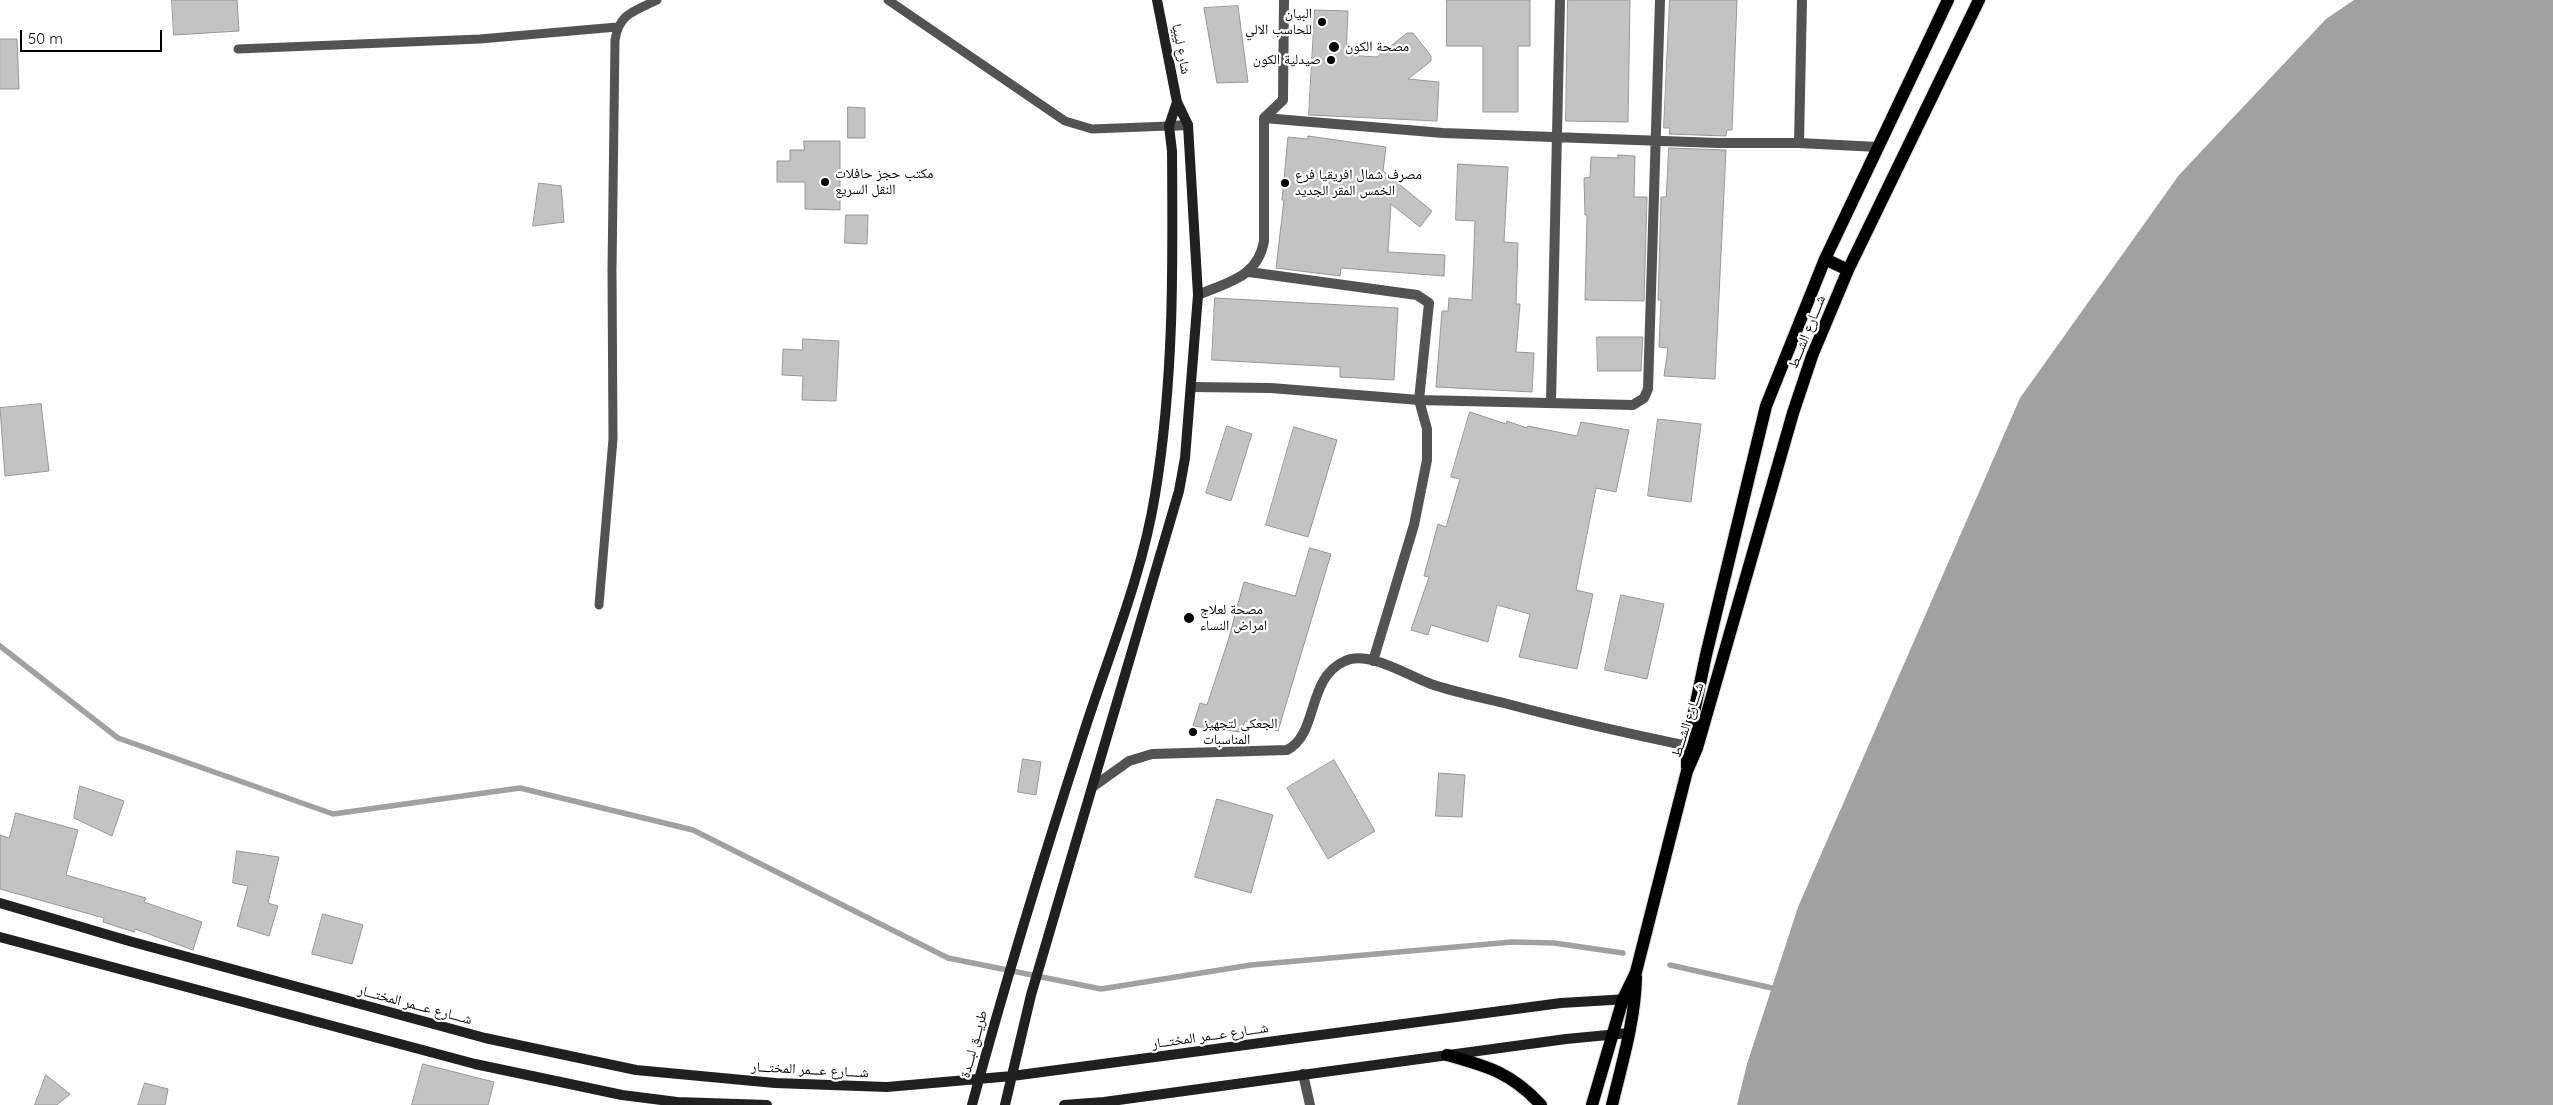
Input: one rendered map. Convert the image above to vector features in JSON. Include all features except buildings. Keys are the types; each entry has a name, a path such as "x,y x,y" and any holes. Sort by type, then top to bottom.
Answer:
{"main road":[{"name":"شــــارع الشـــط","path":"1629,999 1687,771 1706,655 1766,406 1825,259 1948,0"},
{"name":"شــــارع الشـــط","path":"1692,747 1812,356 1848,270 1979,0"},
{"path":"1825,259 1848,270"},
{"path":"1612,1105 1629,1033 1629,999"},
{"path":"1592,1105 1612,1034 1629,999"},
{"path":"1447,1055 1489,1066 1503,1073 1530,1092 1541,1105"}],"street":[{"name":"شارع ليبيا","path":"1158,0 1177,102"},
{"path":"1198,295 1249,272 1262,253 1264,241 1264,118 1283,100 1284,0"},
{"path":"1551,402 1560,0"},
{"path":"1192,387 1271,388 1419,400 1633,405 1644,398 1648,389 1660,0"},
{"path":"1799,143 1802,0"},
{"path":"1177,102 1169,126 1188,125"},
{"path":"1005,1105 1045,949 1179,491 1192,387 1198,295 1188,125 1177,102"},
{"path":"1264,118 1378,129 1558,138 1655,139 1718,143 1799,143 1878,147"},
{"name":"طريـــق لبـــدة","path":"972,1105 1017,941 1132,587 1155,497 1168,385 1173,307 1172,151 1169,126"},
{"path":"1249,272 1417,295 1426,299 1429,308 1419,400 1427,429 1422,488 1374,660"},
{"path":"1094,786 1130,762 1152,754 1286,750 1301,739 1319,686 1329,673 1343,661 1357,657 1374,660 1432,684 1559,718 1692,747"},
{"name":"شــــارع عـــمر المختـــار","path":"0,903 129,942 485,1038 636,1070 775,1084 887,1087 1012,1076 1561,1003 1629,999"},
{"path":"0,937 475,1064 622,1096 677,1102 767,1105"},
{"path":"1064,1105 1104,1102 1302,1074 1629,1033"},
{"path":"1302,1074 1310,1105"}],"lane":[{"path":"598,605 613,439 613,99 617,27 625,16 657,0"},
{"path":"888,0 1065,122 1092,129 1169,126"},
{"path":"238,49 480,38 617,27"}],"shaded area":[{"path":"2354,0 2553,0 2553,1105 1737,1105 1747,1064 1798,907 2020,398 2179,175 2326,19"}],"waterway":[{"path":"0,646 118,738 333,814 520,788 693,830 948,958 1101,989 1251,965 1512,942 1554,943 1623,953"},
{"path":"1670,965 1772,988"}],"place":[{"name":"البيان للحاسب الالي","path":"1322,22"},
{"name":"مصحة الكون","path":"1334,47"},
{"name":"صيدلية الكون","path":"1331,60"},
{"name":"مكتب حجز حافلات النقل السريع","path":"825,182"},
{"name":"مصرف شمال افريقيا فرع الخمس المقر الجديد","path":"1285,183"},
{"name":"مصحة لعلاج امراض النساء","path":"1189,618"},
{"name":"الجعكي لتجهيز المناسبات","path":"1193,732"}]}
